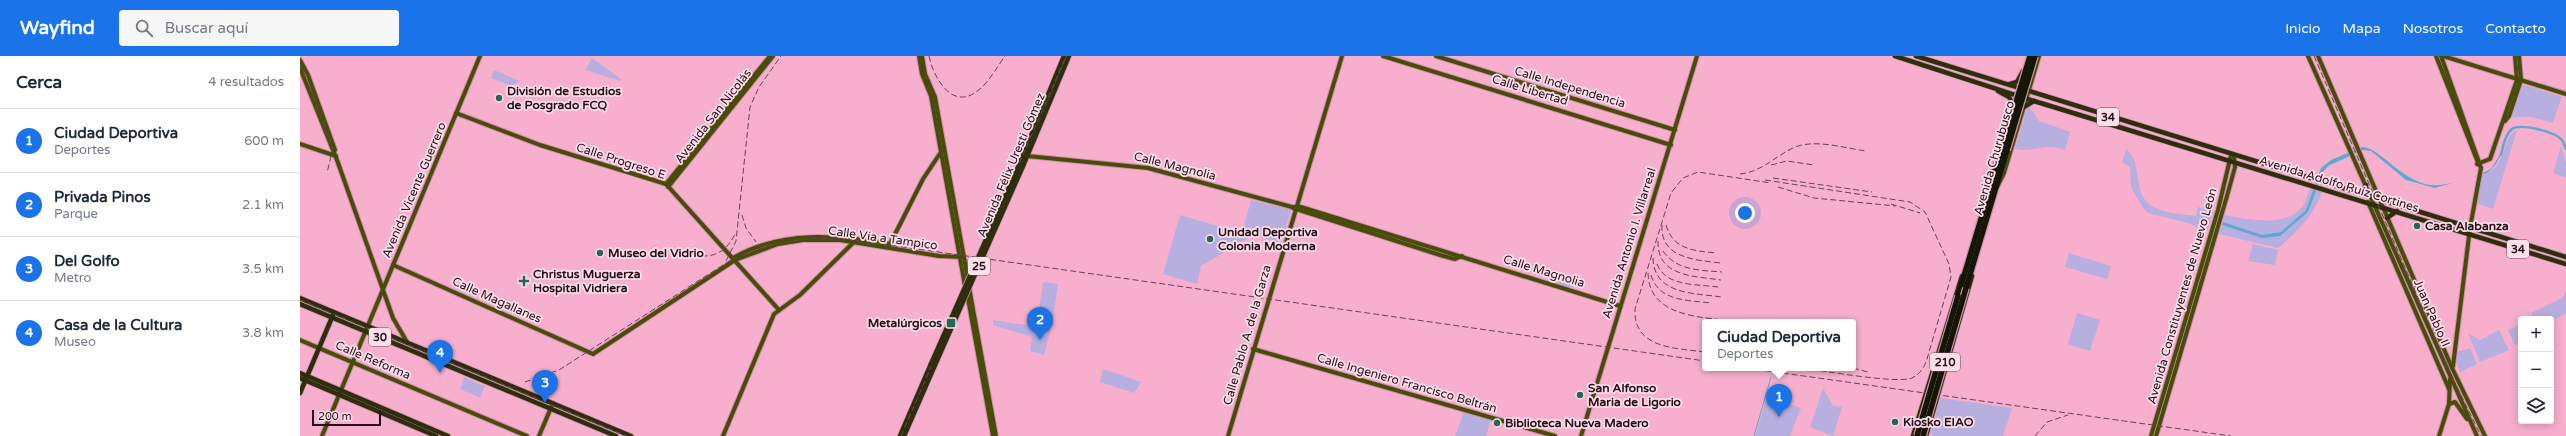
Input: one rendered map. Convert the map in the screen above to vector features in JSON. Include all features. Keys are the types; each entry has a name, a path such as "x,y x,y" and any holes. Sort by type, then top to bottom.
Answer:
{"highway":[{"name":"Avenida Churubusco","path":"1925,436 1966,288 1997,187 2004,150 2030,56"},
{"name":"Avenida Churubusco","path":"1917,436 1991,183 2004,150 2035,56"}],"main road":[{"name":"Avenida Félix Uresti Gómez","path":"900,436 1022,163 1064,56"},
{"name":"Avenida Félix Uresti Gómez","path":"1022,163 1027,156 1069,56"},
{"name":"34","path":"1895,56 2034,101"},
{"name":"34","path":"1916,56 2029,92"},
{"path":"1914,62 1934,71 2000,92 2009,97 2013,104"},
{"path":"2006,84 2017,82 2023,71"},
{"name":"Avenida Adolfo Ruíz Cortines","path":"2029,92 2233,156 2566,257"},
{"path":"2024,107 2034,101"},
{"name":"Avenida Adolfo Ruíz Cortines","path":"2034,101 2197,152 2382,206 2566,264"},
{"path":"2339,188 2361,191 2366,185"},
{"path":"2387,218 2397,211"},
{"name":"Avenida Churubusco","path":"1913,436 1958,286 1967,264"},
{"name":"Avenida Churubusco","path":"1925,436 1942,385 1974,266"},
{"name":"30","path":"300,298 365,331 616,436"},
{"name":"30","path":"300,304 367,325 631,436"},
{"path":"300,393 333,314"},
{"path":"300,373 306,378 436,436"},
{"path":"300,378 306,378"},
{"path":"1929,382 1937,379 1942,385"},
{"path":"340,393 448,436"},
{"name":"Avenida Félix Uresti Gómez","path":"904,436 920,393"},
{"path":"1923,402 1936,404"},
{"path":"1919,414 1927,412 1932,418"}],"street":[{"name":"Avenida Vicente Guerrero","path":"322,436 480,56"},
{"name":"Avenida San Nicolás","path":"762,68 770,56"},
{"name":"Avenida San Nicolás","path":"667,186 773,56"},
{"path":"920,56 934,97 962,257 965,284 993,436"},
{"path":"920,56 922,74 931,96 962,257 968,278 996,436"},
{"name":"Calle Pablo A. de la Garza","path":"1228,436 1294,208 1342,56"},
{"name":"Calle Libertad","path":"1383,56 1671,145"},
{"name":"Calle Independencia","path":"1436,56 1675,130"},
{"name":"Avenida Antonio I. Villarreal","path":"1581,436 1697,56"},
{"path":"1991,183 1993,168 2027,56"},
{"path":"1997,187 2004,173 2039,56"},
{"name":"Juan Pablo II","path":"2308,56 2372,197 2398,262 2468,420 2477,436"},
{"name":"Juan Pablo II","path":"2318,56 2355,146 2380,200 2452,368 2484,436"},
{"path":"2436,56 2480,165"},
{"path":"2439,436 2449,404 2450,378 2470,228 2480,179 2480,165 2442,56"},
{"path":"2442,56 2566,94"},
{"path":"2515,56 2519,80"},
{"path":"2480,165 2490,159 2519,80 2519,56"},
{"path":"300,60 308,76 382,290 407,342"},
{"path":"300,68 336,157"},
{"path":"2023,71 2034,74"},
{"path":"2020,80 2031,83"},
{"name":"Calle Progreso E","path":"456,113 540,145 667,186 779,310"},
{"path":"300,144 336,157"},
{"path":"889,246 922,178 943,147"},
{"name":"Calle Magnolia","path":"1027,156 1148,168 1462,256 1620,306"},
{"path":"2233,156 2233,162"},
{"name":"Avenida Constituyentes de Nuevo León","path":"2151,436 2233,162"},
{"name":"Avenida Constituyentes de Nuevo León","path":"2156,436 2233,162"},
{"name":"25","path":"920,393 965,284 1022,163"},
{"name":"25","path":"920,393 970,289 1022,163"},
{"path":"2368,202 2449,389"},
{"path":"2382,235 2384,228"},
{"name":"Calle Vía a Tampico","path":"593,354 734,259 782,243 808,240 855,241 962,257"},
{"path":"723,436 772,319 779,310 800,294 855,241"},
{"path":"2398,262 2408,295"},
{"name":"Calle Magallanes","path":"393,265 593,354"},
{"path":"396,343 401,332"},
{"name":"Calle Reforma","path":"300,340 527,436"},
{"path":"2444,349 2450,350 2455,347"},
{"name":"Calle Ingeniero Francisco Beltrán","path":"1253,349 1555,436"},
{"path":"2436,436 2449,397"},
{"path":"2449,404 2455,402 2468,420"},
{"path":"539,436 553,403"}],"shaded area":[{"path":"592,58 621,79 620,81 585,70"},
{"path":"494,70 520,81 512,86 491,78"},
{"path":"2521,84 2562,97 2553,123 2532,117 2512,117"},
{"path":"2028,105 2039,121 2070,132 2065,150 2051,147 2028,150 2015,149"},
{"path":"2517,130 2493,209 2476,203 2481,176 2497,165 2501,159 2508,139"},
{"path":"2561,146 2566,163 2566,178 2553,173"},
{"path":"2126,149 2132,155 2142,195 2147,202 2154,207 2174,213 2196,216 2198,207 2213,212 2207,231 2188,223 2148,213 2143,208 2131,187 2130,167 2122,162"},
{"path":"2311,186 2323,190 2320,199 2305,222 2278,248 2219,234 2225,215 2256,220 2278,220 2288,217 2297,212 2304,204"},
{"name":"Unidad Deportiva Colonia Moderna","path":"1251,200 1291,210 1281,243 1254,235 1201,266 1197,284 1163,274 1180,215 1242,233"},
{"path":"2253,244 2278,250 2275,265 2248,261"},
{"path":"2069,253 2111,266 2107,279 2065,267"},
{"path":"1560,273 1574,277 1570,289 1557,284"},
{"path":"1043,282 1058,284 1052,326 1037,324"},
{"path":"2566,291 2566,313 2554,320 2554,316 2533,316 2531,313 2562,298"},
{"path":"2077,313 2100,320 2090,351 2068,344"},
{"path":"993,320 1051,329 1044,355 1030,351 1032,337 993,325"},
{"path":"2518,325 2518,344 2515,345 2508,330"},
{"path":"2499,330 2509,350 2480,362 2468,333 2480,340"},
{"path":"2470,348 2477,364 2460,372 2456,360 2457,352"},
{"path":"1103,369 1141,382 1134,393 1100,382"},
{"path":"464,377 485,386 480,398 460,389"},
{"path":"1823,388 1833,406 1842,407 1833,436 1810,427"},
{"path":"1767,396 1801,408 1790,436 1755,436"},
{"path":"1940,398 2012,408 2003,436 1932,436 1931,430"},
{"path":"1464,412 1491,420 1486,436 1455,436"}],"water":[{"path":"2362,147 2369,148 2405,174 2416,180 2428,184 2440,185 2457,182 2435,188 2406,180 2371,151 2363,150 2328,166 2323,172 2308,212 2280,236 2262,238 2222,225 2223,222 2262,235 2281,232 2306,210 2321,168 2331,160"},
{"path":"2502,153 2496,164 2487,173 2469,178 2490,169"}],"waterway":[{"path":"2501,155 2508,134 2516,127 2538,129 2553,134 2562,140 2566,149"},
{"path":"1754,436 1771,377"}],"railway":[{"path":"726,261 736,241 750,107 759,87 781,56"},
{"path":"929,56 939,81 951,94 959,97 967,96 980,89 1005,56"},
{"path":"901,436 1066,56"},
{"path":"2314,56 2453,379 2481,436"},
{"path":"300,63 333,148 327,173"},
{"path":"1740,174 1748,173 1762,167 1795,147 1803,145 1821,144 1866,151"},
{"path":"1771,165 1787,161 1814,165"},
{"path":"1702,352 1658,344 1641,332 1636,322 1635,309 1671,193 1683,178 1698,172 1771,183"},
{"path":"1773,178 1872,192"},
{"path":"1765,180 1910,202 1925,212 1949,264 1951,277 1925,365 1917,375 1912,378 1892,379 1824,371"},
{"path":"1778,187 1814,198 1896,206"},
{"path":"1891,204 1920,213"},
{"path":"742,215 746,228 756,242"},
{"path":"1662,225 1663,236 1667,245 1673,251 1691,259 1721,263"},
{"path":"1666,225 1674,240 1686,248 1717,253"},
{"path":"684,252 700,256 714,255 725,248 731,242 735,234"},
{"path":"525,382 559,370 734,258 775,244 818,238 847,239 1702,361"},
{"path":"1658,241 1659,253 1664,262 1670,268 1689,275 1721,280"},
{"path":"1663,251 1669,258 1682,266 1697,270 1722,272"},
{"path":"1653,258 1655,270 1660,279 1668,286 1688,293 1722,297"},
{"path":"1657,264 1667,277 1675,281 1718,287"},
{"path":"1648,273 1651,288 1658,300 1669,308 1698,317 1716,319"},
{"path":"1651,275 1655,284 1667,295 1684,300 1711,303"},
{"path":"300,300 627,436"},
{"path":"1856,369 1868,372"},
{"path":"1768,371 2231,436"},
{"path":"2035,436 2047,422 2068,415"}],"place":[{"name":"División de Estudios de Posgrado FCQ","path":"499,98"},
{"name":"Casa Alabanza","path":"2417,226"},
{"name":"Unidad Deportiva Colonia Moderna","path":"1210,239"},
{"name":"Museo del Vidrio","path":"600,253"},
{"name":"Christus Muguerza Hospital Vidriera","path":"524,281"},
{"name":"Metalúrgicos","path":"951,323"},
{"name":"Privada Pinos","path":"1040,340"},
{"name":"Casa de la Cultura","path":"440,373"},
{"name":"San Alfonso Maria de Ligorio","path":"1580,395"},
{"name":"Del Golfo","path":"545,403"},
{"name":"Ciudad Deportiva","path":"1779,417"},
{"name":"Kiosko EIAO","path":"1895,422"},
{"name":"Biblioteca Nueva Madero","path":"1497,423"}]}
